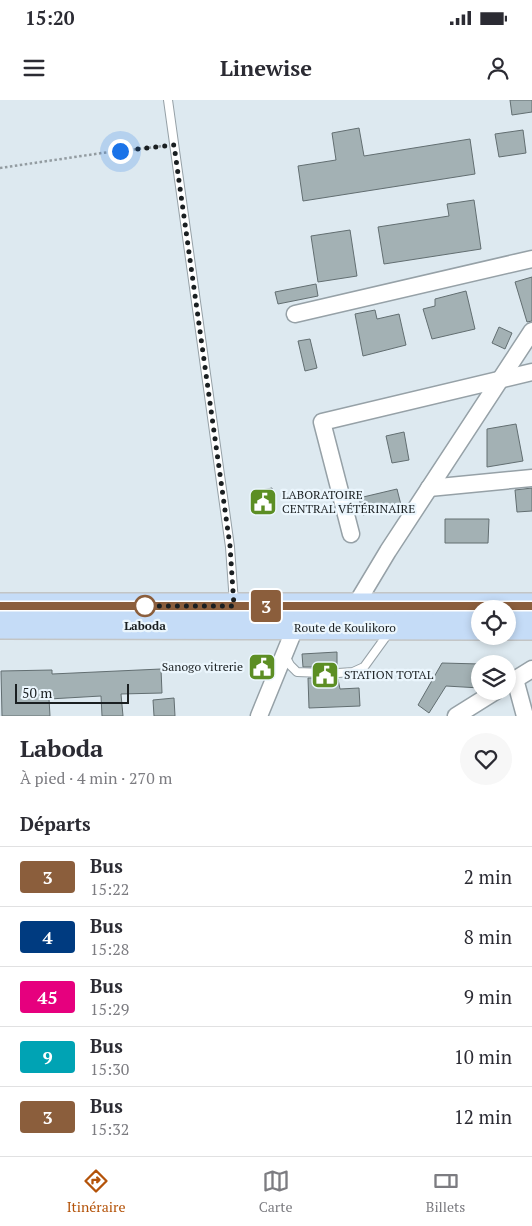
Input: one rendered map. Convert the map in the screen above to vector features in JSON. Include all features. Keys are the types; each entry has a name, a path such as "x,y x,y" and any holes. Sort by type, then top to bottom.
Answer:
{"main road":[{"name":"Route de Koulikoro","path":"0,606 532,606"},
{"name":"Route de Koulikoro","path":"0,626 471,627"},
{"path":"516,627 532,627"}],"street":[{"path":"295,314 532,259"},
{"path":"355,606 388,551 532,331"},
{"path":"351,534 322,422 532,372"},
{"path":"429,488 532,478"},
{"path":"258,716 295,628"},
{"path":"516,678 532,669"},
{"path":"516,694 524,716"},
{"path":"456,716 482,700"}],"lane":[{"path":"168,100 230,546 234,606"},
{"path":"338,673 353,672 364,667 392,628"},
{"path":"284,654 290,665 297,672 323,673"}],"path":[{"path":"0,168 102,153 174,145"}],"building":[{"path":"510,100 532,100 532,112 512,115"},
{"path":"359,128 364,156 470,139 475,174 303,201 298,166 336,160 332,133"},
{"path":"523,130 526,153 499,157 495,134"},
{"path":"474,200 481,249 384,264 378,227 449,216 447,204"},
{"path":"350,230 357,276 318,282 311,236"},
{"path":"532,277 532,321 527,322 515,282"},
{"path":"316,284 318,296 278,304 275,292"},
{"path":"466,291 475,329 432,339 423,309 435,306 435,299"},
{"path":"375,310 377,319 399,314 406,345 363,356 355,314"},
{"path":"499,327 512,333 505,349 492,343"},
{"path":"310,339 317,368 305,371 298,341"},
{"path":"516,424 523,461 487,467 487,429"},
{"path":"404,432 409,460 392,463 386,436"},
{"path":"272,488 275,508 259,510 256,491"},
{"path":"532,488 532,511 517,512 515,490"},
{"path":"397,489 401,505 363,515 359,498"},
{"path":"445,519 489,519 488,543 445,543"},
{"path":"337,652 337,667 333,670 333,676 338,679 340,689 359,688 360,706 309,708 308,678 325,678 329,673 324,667 303,667 302,654"},
{"path":"442,663 471,664 471,687 446,686 429,713 418,705"},
{"path":"161,669 162,693 121,694 123,716 102,716 101,696 49,699 50,716 2,716 1,671 52,670 52,674"},
{"path":"174,698 175,716 154,716 153,700"}],"bus line":[{"name":"3","path":"0,606 532,606"}],"place":[{"name":"LABORATOIRE CENTRAL VÉTÉRINAIRE","path":"263,502"},
{"name":"Laboda","path":"145,606"},
{"name":"Sanogo vitrerie","path":"262,667"},
{"name":"STATION TOTAL","path":"325,675"}],"route":[{"path":"120,151 174,145 230,546 234,606 137,606 145,606"}]}
